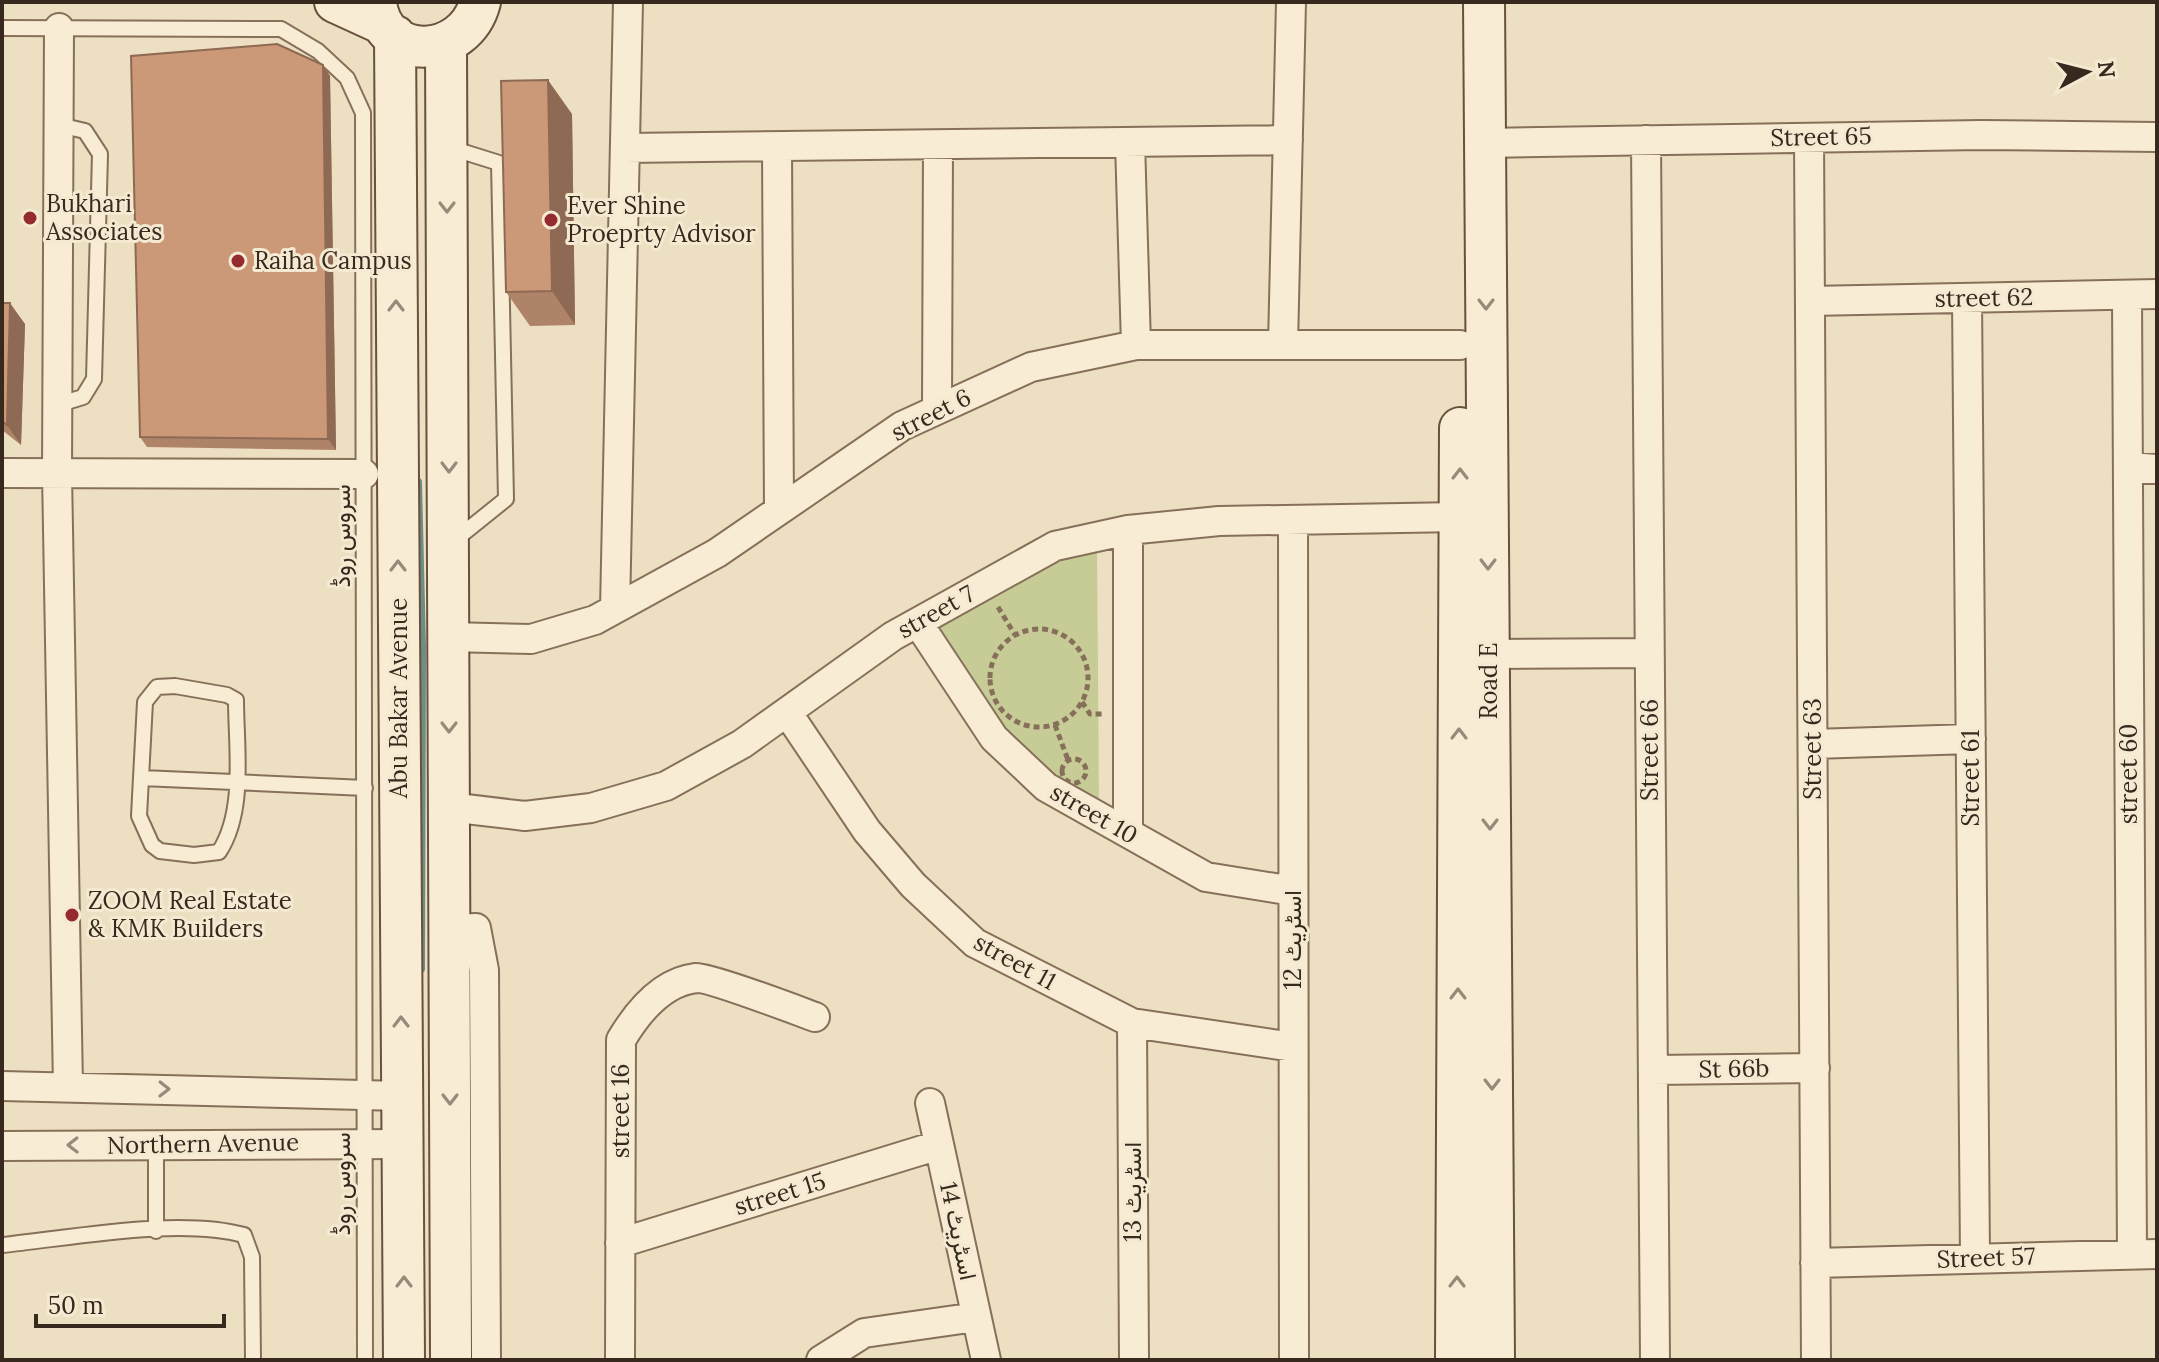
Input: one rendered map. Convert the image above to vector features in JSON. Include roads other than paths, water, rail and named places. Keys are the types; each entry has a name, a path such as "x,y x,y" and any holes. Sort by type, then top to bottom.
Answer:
{"main road":[{"path":"335,2 385,21 411,45 429,48 446,45 463,35 474,21 480,2"},
{"name":"Road E","path":"1456,1360 1461,2"},
{"name":"Road E","path":"1484,2 1494,1360"},
{"name":"Abu Bakar Avenue","path":"385,21 382,1094 403,1144 404,1360"},
{"name":"Abu Bakar Avenue","path":"446,45 451,1360"}],"street":[{"path":"615,609 628,2"},
{"path":"1283,345 1291,2"},
{"path":"59,28 57,473 68,1087"},
{"name":"Street 65","path":"1485,143 2157,137"},
{"name":"Street 63","path":"1809,138 1816,1360"},
{"path":"625,148 1288,140"},
{"name":"Street 66","path":"1646,140 1655,1360"},
{"path":"1130,142 1136,345"},
{"path":"937,410 938,145"},
{"path":"777,147 779,510"},
{"name":"street 62","path":"1810,301 2157,294"},
{"name":"street 60","path":"2127,295 2145,1254"},
{"name":"Street 61","path":"1967,298 1975,1258"},
{"name":"street 6","path":"449,637 531,639 595,620 717,553 902,426 1031,367 1136,345 1460,345"},
{"path":"2128,467 2157,469"},
{"path":"2,473 364,474"},
{"name":"street 7","path":"449,807 525,816 591,808 666,786 742,744 893,636 1055,546 1128,530 1219,521 1460,517"},
{"name":"اسٹریٹ 12","path":"1293,521 1294,1360"},
{"path":"1128,530 1128,833"},
{"name":"street 10","path":"918,623 994,738 1046,787 1206,877 1293,891"},
{"path":"1489,654 1649,653"},
{"name":"street 11","path":"787,712 867,831 913,885 975,943 1132,1023 1293,1047"},
{"path":"1813,744 1971,739"},
{"path":"450,929 476,928 484,970 486,1360"},
{"name":"street 16","path":"620,1360 621,1040 637,1013 669,987 698,977 815,1017"},
{"name":"اسٹریٹ 13","path":"1132,1023 1134,1360"},
{"name":"St 66b","path":"1653,1070 1815,1068"},
{"path":"2,1086 382,1094"},
{"name":"اسٹریٹ 14","path":"930,1103 986,1360"},
{"name":"Northern Avenue","path":"2,1146 403,1144"},
{"name":"street 15","path":"620,1243 939,1145"},
{"name":"Street 57","path":"1815,1263 2145,1254"},
{"path":"821,1360 864,1333 976,1317"}],"lane":[{"name":"سروس روڈ","path":"2,28 281,29 318,51 347,78 363,113 365,788 382,1094 364,1142 365,1360"},
{"path":"57,405 83,397 94,379 100,154 85,131 59,125"},
{"path":"447,147 499,163 506,499 449,544"},
{"path":"175,686 227,695 236,700 237,784 228,839 219,852 194,855 160,851 152,845 139,816 142,778 145,702 157,687 175,686"},
{"path":"142,778 365,788"},
{"path":"156,1144 156,1231"},
{"path":"2,1245 156,1231 222,1229 244,1235 252,1257 253,1360"}],"waterway":[{"path":"418,482 422,647 421,969"}],"place":[{"name":"Bukhari Associates","path":"30,218"},
{"name":"Ever Shine Proeprty Advisor","path":"551,220"},
{"name":"Raiha Campus","path":"238,261"},
{"name":"ZOOM Real Estate & KMK Builders","path":"72,915"}]}
